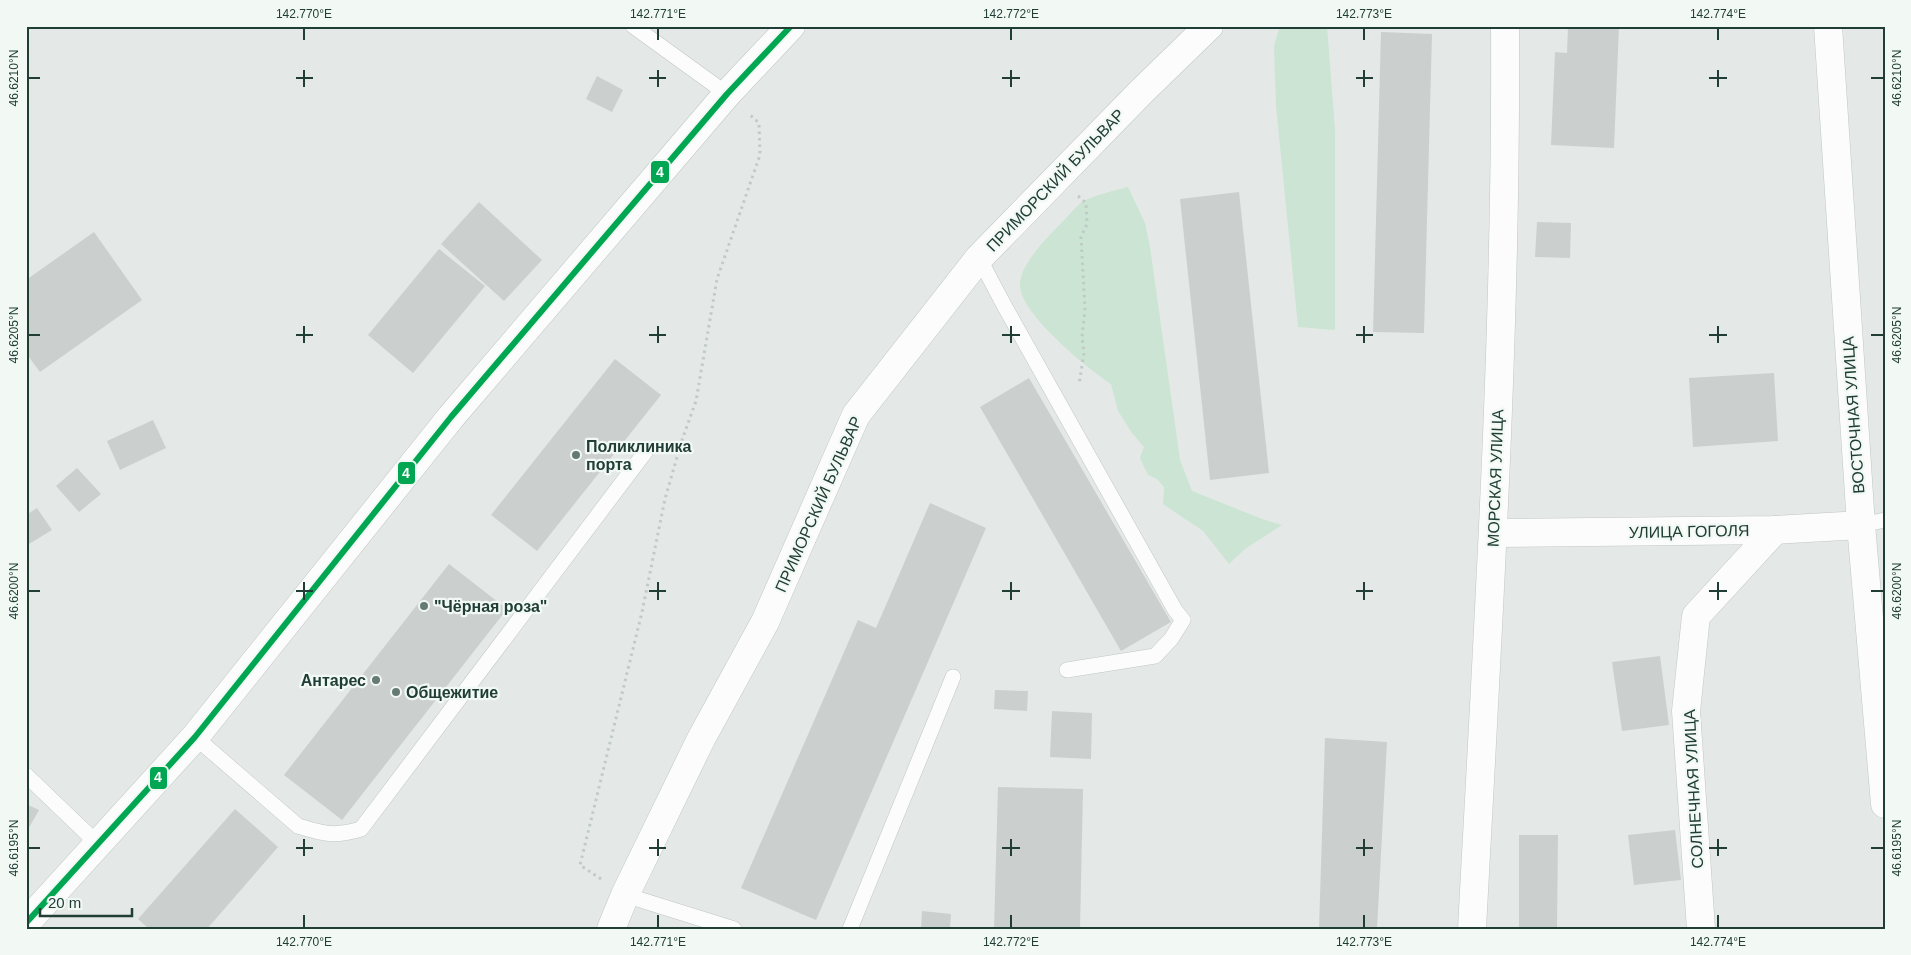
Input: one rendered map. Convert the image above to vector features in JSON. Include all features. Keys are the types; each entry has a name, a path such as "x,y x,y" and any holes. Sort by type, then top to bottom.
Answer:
{"street":[{"path":"26,923 195,737 451,417 727,94 791,26"},
{"name":"ПРИМОРСКИЙ БУЛЬВАР","path":"611,929 625,895 701,739 765,622 856,415 979,258 1209,26"},
{"name":"МОРСКАЯ УЛИЦА","path":"1472,929 1493,533 1506,145 1505,26"},
{"name":"ВОСТОЧНАЯ УЛИЦА","path":"1828,26 1873,522 1885,804"},
{"name":"УЛИЦА ГОГОЛЯ","path":"1493,533 1775,530 1873,522"},
{"name":"СОЛНЕЧНАЯ УЛИЦА","path":"1701,929 1686,711 1696,616 1775,530"}],"lane":[{"path":"633,26 727,94"},
{"path":"979,258 1014,324 1175,610 1183,620 1171,639 1155,656 1066,670"},
{"path":"195,737 298,826 318,832 342,834 361,829 646,451"},
{"path":"850,929 953,677"},
{"path":"26,775 99,844"},
{"path":"625,895 734,929"}],"path":[{"path":"625,895 580,864 642,612 665,499 682,440 696,401 717,279 760,155 759,123 727,94"},
{"path":"1060,176 1086,203 1087,224 1081,237 1085,308 1082,337 1084,353 1079,385"}],"green space":[{"path":"1280,26 1327,26 1335,130 1335,330 1298,327 1276,106 1274,46"},
{"path":"1128,187 1145,223 1180,460 1192,491 1282,525 1245,549 1229,564 1203,531 1163,504 1164,487 1157,479 1148,475 1140,458 1144,447 1132,433 1118,411 1111,384 1056,339 1042,325 1023,297 1020,285 1025,267 1038,248 1075,208 1089,199"}],"building":[{"path":"1568,26 1619,26 1614,148 1551,145 1555,52 1567,53"},
{"path":"1381,32 1432,34 1424,333 1373,332"},
{"path":"597,76 623,90 612,112 586,99"},
{"path":"1239,192 1269,473 1210,480 1180,199"},
{"path":"479,202 542,260 504,301 441,244"},
{"path":"1537,222 1571,223 1570,258 1535,257"},
{"path":"94,232 142,300 40,372 26,353 26,280"},
{"path":"439,249 485,286 413,373 368,335"},
{"name":"Поликлиника порта","path":"615,359 661,395 537,551 491,515"},
{"path":"1774,373 1778,441 1693,447 1689,378"},
{"path":"1029,378 1171,622 1121,651 980,407"},
{"path":"153,420 166,448 120,470 107,441"},
{"path":"77,468 101,494 79,512 56,486"},
{"path":"930,503 986,528 816,920 741,888 858,620 876,628"},
{"path":"37,508 52,530 29,544 26,539 26,515"},
{"name":"Общежитие","path":"449,564 507,609 342,820 284,775"},
{"path":"1660,656 1669,725 1622,731 1612,662"},
{"path":"995,690 1028,691 1027,711 994,709"},
{"path":"1052,711 1092,713 1091,759 1050,757"},
{"path":"1325,738 1387,742 1377,929 1319,929"},
{"path":"998,787 1083,789 1080,929 994,929"},
{"path":"26,804 39,810 26,833"},
{"path":"235,809 278,847 207,929 149,929 138,919"},
{"path":"1675,830 1681,880 1634,885 1628,835"},
{"path":"1519,835 1558,835 1557,929 1519,929"},
{"path":"922,911 951,914 950,929 921,929"}],"transit line":[{"name":"4","path":"26,923 195,737 451,417 727,94 791,26"}],"place":[{"name":"Поликлиника порта","path":"576,455"},
{"name":"\"Чёрная роза\"","path":"424,606"},
{"name":"Антарес","path":"376,680"},
{"name":"Общежитие","path":"396,692"}]}
